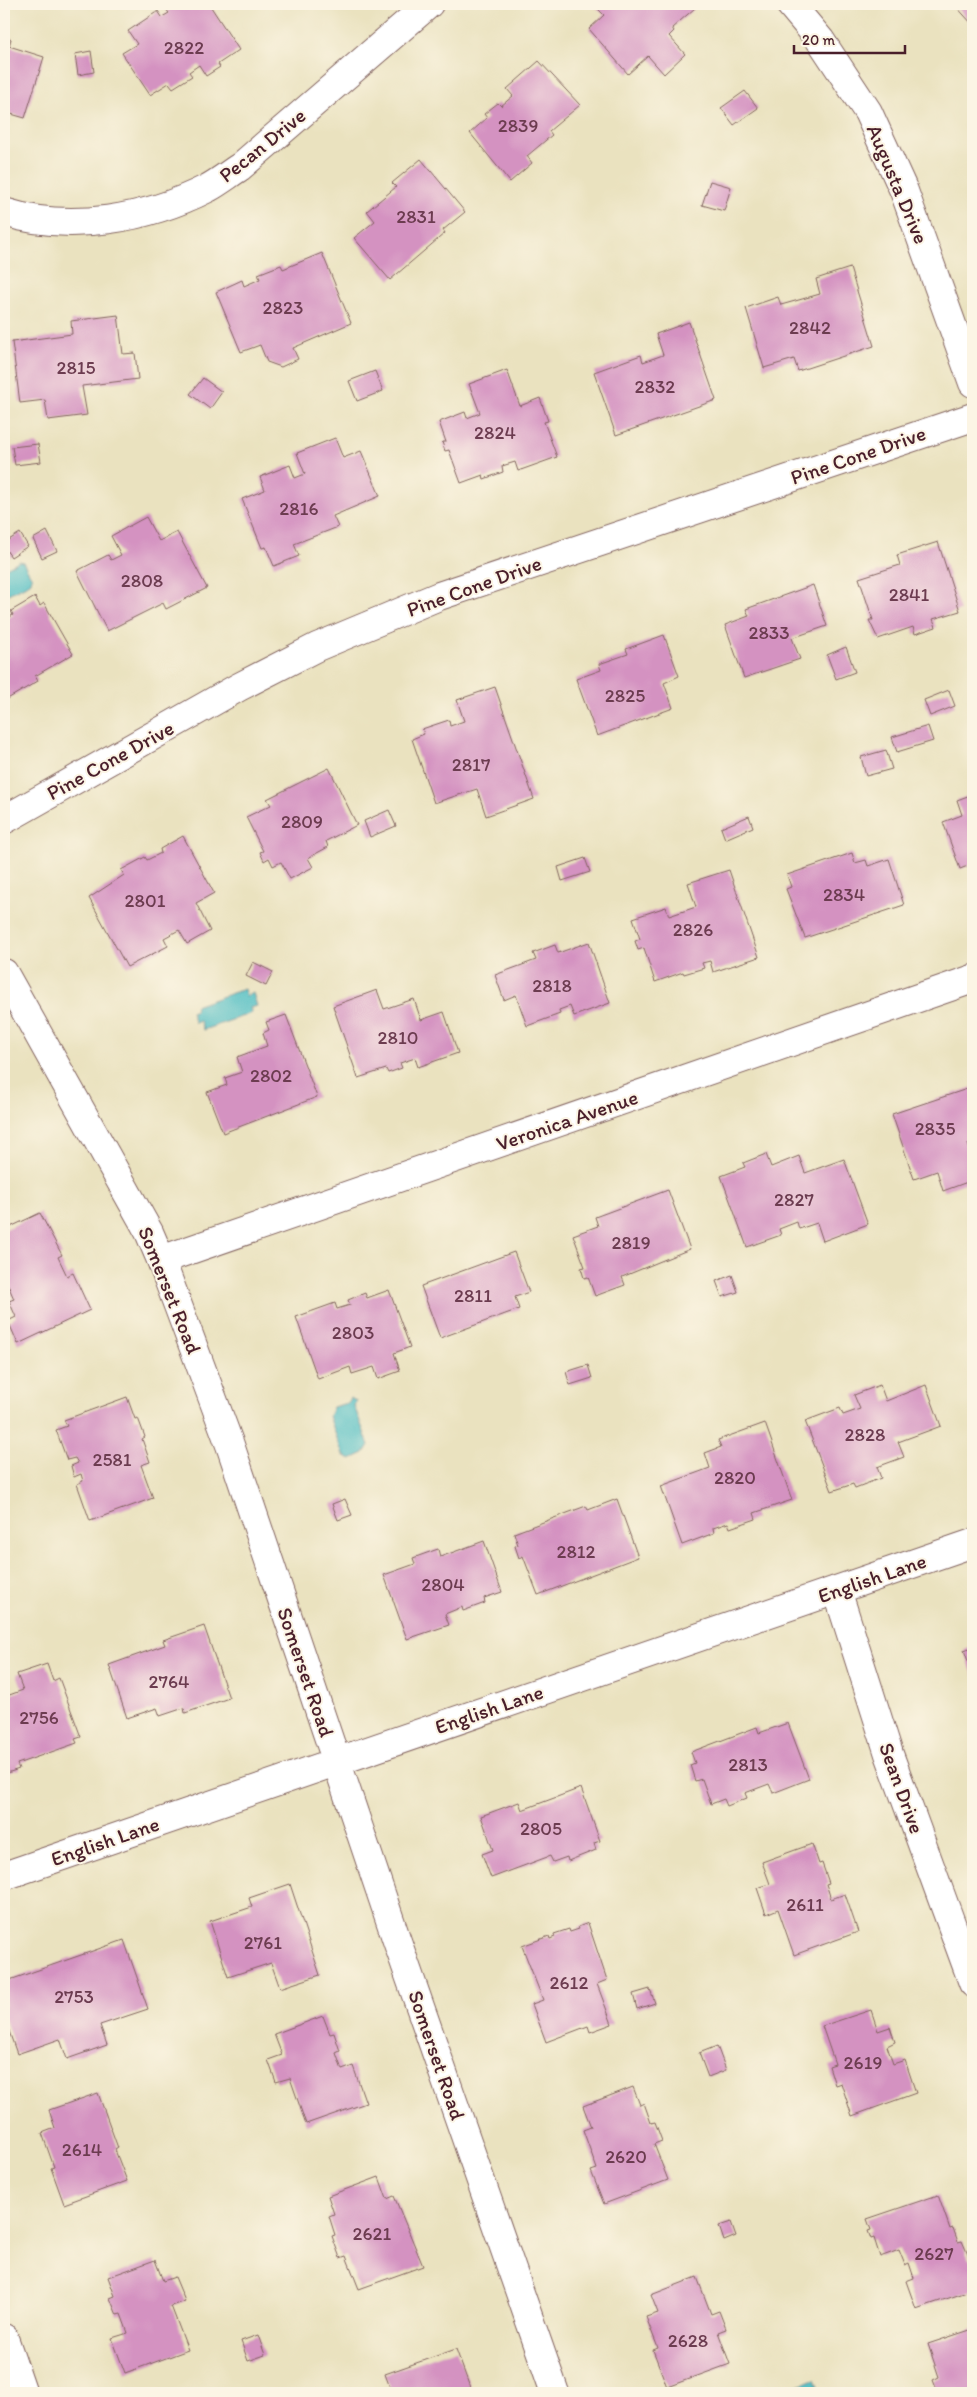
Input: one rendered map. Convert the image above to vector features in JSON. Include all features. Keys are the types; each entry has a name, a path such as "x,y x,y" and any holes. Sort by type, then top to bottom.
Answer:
{"street":[{"name":"Pecan Drive","path":"4,212 17,216 65,222 111,220 157,210 208,188 240,167 429,4"},
{"name":"Augusta Drive","path":"790,4 821,40 868,112 904,190 973,383"},
{"name":"Pine Cone Drive","path":"4,820 265,674 318,647 430,600 973,417"},
{"name":"Somerset Road","path":"4,973 149,1232 160,1260 230,1446 336,1762 555,2393"},
{"name":"Veronica Avenue","path":"160,1260 973,979"},
{"name":"English Lane","path":"4,1876 973,1543"},
{"name":"Sean Drive","path":"837,1590 889,1754 973,1983"},
{"path":"4,2338 23,2393"}],"water":[{"path":"19,561 23,562 32,578 30,583 4,596 4,569"},
{"path":"244,989 246,996 253,993 257,1006 250,1008 252,1013 203,1030 200,1021 195,1023 191,1012 196,1010 195,1006"},
{"path":"350,1398 356,1401 354,1406 369,1445 364,1453 351,1459 343,1455 329,1416 333,1407 347,1403"},
{"path":"815,2379 820,2393 789,2393 788,2389"}],"building":[{"path":"162,4 209,4 239,50 218,64 220,67 206,76 199,65 189,72 192,76 173,88 169,83 150,95 122,53 137,44 128,31 158,11 162,17 169,13"},
{"path":"599,4 691,4 695,8 672,28 674,31 669,36 685,54 664,74 648,56 628,74 589,29 604,15 596,7"},
{"path":"954,4 973,4 973,25"},
{"path":"4,36 11,39 9,46 44,57 25,118 4,112"},
{"path":"91,51 94,72 78,75 75,54"},
{"path":"539,61 580,105 549,131 552,135 527,156 532,163 510,182 470,133 487,118 484,114 498,103 501,106 513,96 507,89"},
{"path":"745,91 758,108 734,125 721,108"},
{"path":"421,159 465,212 443,230 445,233 390,280 354,238 375,221 367,211 396,187 392,183"},
{"path":"710,181 731,187 724,211 702,205"},
{"path":"322,253 351,323 293,348 298,359 281,367 267,362 260,345 241,352 216,292 242,280 244,286 260,279 258,274 281,265 283,269"},
{"path":"850,268 874,346 798,371 794,359 764,368 746,308 778,297 781,305 820,294 816,279"},
{"path":"118,315 123,354 135,353 138,379 82,386 87,415 48,420 45,400 20,403 12,342 72,334 71,321"},
{"path":"689,322 716,400 616,435 594,372 641,355 643,362 663,355 656,334"},
{"path":"507,370 520,406 540,398 548,421 544,422 557,457 518,471 515,462 502,466 503,472 484,479 483,475 461,483 449,450 445,451 442,442 446,442 439,422 465,412 467,418 480,413 469,384"},
{"path":"375,371 383,391 357,401 349,381"},
{"path":"203,378 222,392 210,409 190,394"},
{"path":"335,438 343,458 361,451 380,496 333,516 338,527 294,544 299,556 274,566 266,547 262,548 242,499 265,490 260,477 290,465 295,478 305,474 297,453"},
{"path":"38,444 41,462 15,465 12,447"},
{"path":"146,517 159,541 177,532 207,588 166,609 163,603 107,631 77,571 108,555 111,560 121,555 111,536"},
{"path":"47,531 57,551 42,558 33,539"},
{"path":"20,533 28,546 11,557 4,547 4,543"},
{"path":"938,542 960,611 933,619 936,627 915,634 913,627 878,639 869,620 873,620 859,578 900,565 897,555"},
{"path":"813,585 827,626 792,638 800,659 744,678 725,625 749,616 746,609"},
{"path":"35,597 40,606 44,603 73,654 35,676 38,681 4,701 4,620 13,615 11,611"},
{"path":"664,635 679,676 664,683 673,708 597,736 576,679 601,670 599,664 628,654 626,649"},
{"path":"846,647 855,672 836,679 827,655"},
{"path":"495,687 534,799 486,816 477,789 434,803 412,739 424,734 422,729 449,720 450,726 464,721 457,700"},
{"path":"949,690 955,706 930,716 924,700"},
{"path":"928,726 933,741 897,752 892,737"},
{"path":"886,750 892,769 866,776 861,757"},
{"path":"329,768 357,825 326,841 328,847 308,858 313,867 290,879 281,862 273,866 269,858 264,861 260,852 263,851 246,817 271,805 267,799"},
{"path":"973,794 973,864 960,869 943,822 962,815 957,800"},
{"path":"389,810 396,826 370,837 364,821"},
{"path":"749,816 753,827 725,839 721,828"},
{"path":"183,836 214,893 196,903 210,931 187,944 179,930 164,938 168,946 127,967 89,898 124,875 121,870 145,857 147,860 161,853 160,849"},
{"path":"852,853 855,863 866,860 868,866 889,859 904,905 805,938 786,889 791,887 787,875"},
{"path":"585,858 590,872 562,881 558,867"},
{"path":"729,870 759,957 713,972 710,961 702,963 704,968 684,974 683,972 655,982 644,948 638,950 635,941 640,939 633,918 666,907 669,916 696,907 688,883"},
{"path":"589,942 610,1003 574,1016 570,1006 559,1010 560,1014 527,1026 516,995 504,1000 495,975 536,960 533,953 555,945 558,953"},
{"path":"253,962 273,972 266,986 246,976"},
{"path":"377,990 384,1009 414,999 421,1020 444,1012 458,1053 418,1067 415,1058 400,1063 402,1068 388,1073 386,1069 358,1078 333,1006"},
{"path":"286,1015 317,1097 223,1133 207,1092 227,1085 225,1078 242,1072 237,1057 267,1046 263,1033 269,1030 266,1022"},
{"path":"973,1087 973,1142 968,1144 973,1160 973,1180 943,1191 937,1171 914,1179 892,1114"},
{"path":"766,1154 771,1167 799,1156 805,1173 844,1159 868,1224 823,1241 817,1223 799,1229 797,1222 779,1229 781,1235 747,1247 721,1176 745,1167 743,1163"},
{"path":"668,1190 690,1249 622,1277 625,1285 595,1296 588,1277 584,1278 581,1268 585,1267 573,1235 598,1226 595,1217"},
{"path":"40,1213 62,1255 58,1257 67,1276 73,1273 90,1310 18,1344 8,1321 16,1317 9,1301 14,1299 4,1276 4,1230"},
{"path":"514,1252 529,1292 515,1297 519,1309 440,1338 421,1286"},
{"path":"732,1275 738,1292 722,1297 716,1281"},
{"path":"389,1290 410,1347 394,1353 400,1371 378,1379 374,1367 352,1374 350,1367 318,1379 296,1317 335,1303 337,1309 350,1305 348,1300 365,1293 367,1298"},
{"path":"588,1365 592,1378 570,1385 566,1372"},
{"path":"880,1385 886,1401 926,1385 941,1426 898,1442 904,1457 877,1467 881,1478 855,1488 853,1484 832,1491 805,1421 840,1408 843,1415 860,1409 854,1395"},
{"path":"127,1397 135,1419 138,1418 145,1437 142,1439 150,1462 141,1465 153,1498 90,1521 77,1484 83,1481 81,1474 74,1477 71,1466 78,1463 75,1458 67,1460 56,1430 67,1426 64,1420"},
{"path":"765,1423 792,1500 754,1513 756,1519 730,1528 728,1523 713,1528 714,1533 682,1545 661,1486 710,1468 705,1453 721,1447 718,1440"},
{"path":"345,1499 352,1515 338,1520 332,1504"},
{"path":"617,1499 638,1557 538,1595 523,1556 519,1558 515,1546 518,1545 514,1533 586,1506 588,1510"},
{"path":"484,1541 502,1592 484,1598 485,1603 463,1611 462,1607 445,1614 449,1625 407,1639 384,1575 415,1564 413,1558 438,1549 440,1557"},
{"path":"204,1626 229,1698 185,1713 184,1708 160,1716 157,1708 127,1718 109,1665 165,1645 163,1640"},
{"path":"973,1647 973,1675 964,1650"},
{"path":"47,1664 53,1681 59,1678 81,1737 75,1739 77,1743 17,1764 19,1769 4,1774 4,1697 23,1690 17,1674"},
{"path":"788,1723 809,1779 773,1793 769,1784 745,1793 747,1798 727,1806 724,1799 711,1804 702,1779 695,1781 690,1765 695,1763 691,1752 757,1727 759,1733"},
{"path":"581,1788 600,1841 594,1843 596,1850 568,1861 567,1857 553,1862 550,1856 491,1878 482,1854 493,1850 481,1816 519,1802 522,1810"},
{"path":"812,1844 819,1864 822,1863 829,1883 826,1884 831,1899 845,1894 858,1932 794,1955 778,1909 766,1914 757,1888 770,1884 762,1862"},
{"path":"290,1884 320,1975 280,1988 271,1963 228,1977 210,1921 252,1907 249,1898"},
{"path":"588,1923 607,1980 597,1984 612,2024 590,2032 588,2026 546,2042 532,2004 543,2000 522,1946 549,1936 550,1939 555,1937 554,1934 569,1929 570,1932 579,1929 578,1927"},
{"path":"124,1940 148,2009 100,2025 107,2045 67,2059 60,2039 17,2054 4,2017 4,1982"},
{"path":"650,1989 655,2003 637,2009 633,1994"},
{"path":"871,2010 878,2031 890,2027 895,2042 887,2046 893,2064 905,2060 916,2093 852,2116 841,2083 835,2085 829,2066 835,2064 822,2026"},
{"path":"323,2016 330,2034 334,2033 340,2051 336,2053 342,2070 353,2066 366,2103 306,2124 290,2078 276,2082 268,2060 282,2055 274,2034"},
{"path":"717,2046 726,2070 708,2077 699,2053"},
{"path":"633,2087 640,2105 644,2103 651,2123 655,2122 662,2141 654,2144 668,2180 604,2204 591,2171 597,2169 583,2130 591,2127 583,2106"},
{"path":"98,2093 118,2148 115,2150 127,2181 64,2204 51,2168 54,2167 42,2133 55,2128 49,2110"},
{"path":"379,2177 387,2199 394,2196 423,2266 359,2289 346,2256 340,2258 332,2236 335,2235 329,2216 334,2214 328,2196"},
{"path":"938,2195 950,2229 953,2228 958,2242 962,2241 969,2257 973,2268 973,2290 916,2309 906,2281 914,2278 909,2263 905,2265 899,2250 880,2257 874,2238 871,2239 868,2231 871,2230 867,2219"},
{"path":"731,2222 736,2236 724,2241 719,2226"},
{"path":"155,2260 163,2281 175,2277 185,2301 171,2306 188,2350 125,2373 112,2338 128,2333 121,2314 117,2315 110,2298 115,2296 108,2277"},
{"path":"697,2277 711,2314 719,2311 726,2329 718,2332 730,2364 667,2387 653,2350 658,2348 646,2317 658,2313 651,2295"},
{"path":"973,2329 973,2393 938,2393 933,2380 939,2377 928,2344"},
{"path":"258,2335 265,2355 248,2361 241,2341"},
{"path":"456,2349 472,2393 392,2393 385,2374"}]}
